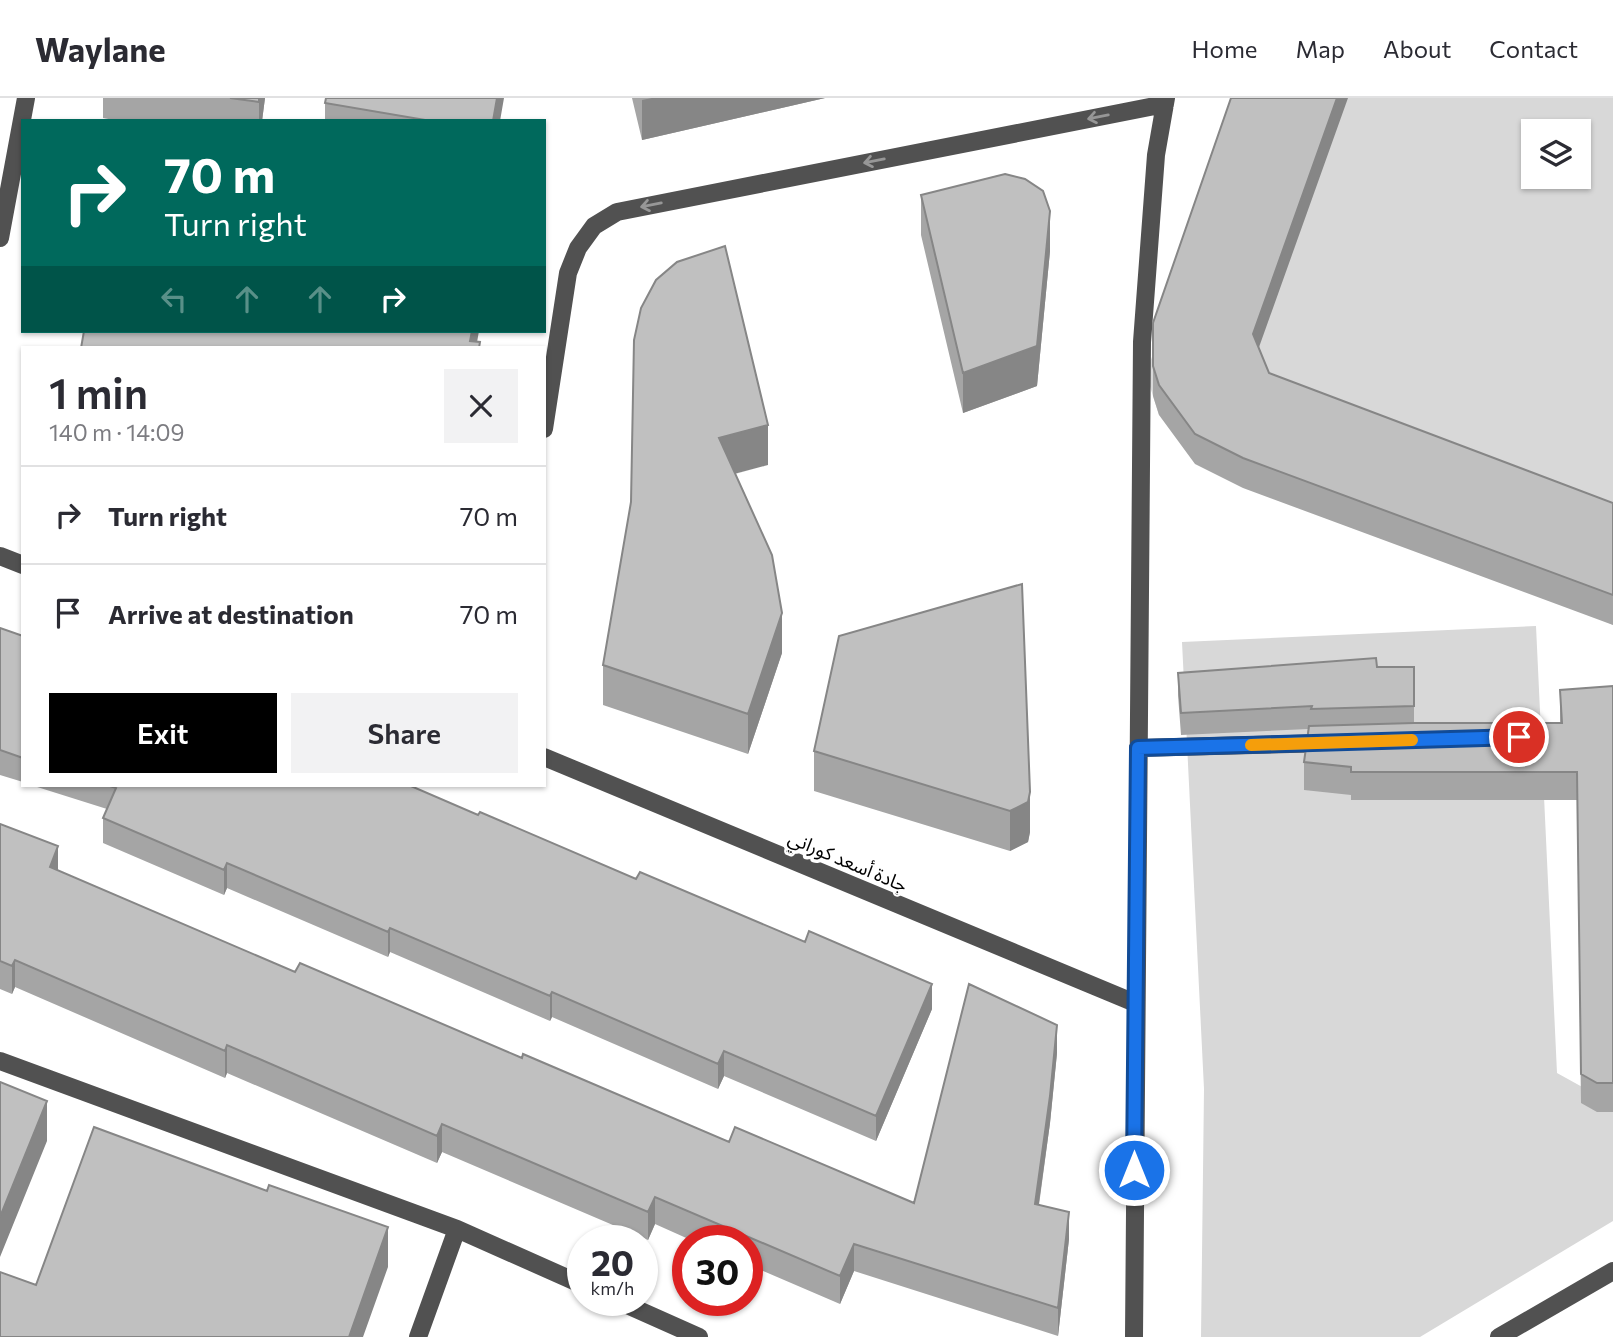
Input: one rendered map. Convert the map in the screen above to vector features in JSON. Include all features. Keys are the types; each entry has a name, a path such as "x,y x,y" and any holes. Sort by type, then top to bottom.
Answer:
{"street":[{"path":"22,119 26,98"},
{"path":"546,416 568,273 578,248 594,226 617,212 1166,101 1156,155 1142,342 1134,1337"},
{"path":"0,238 21,125"},
{"path":"0,556 21,564"},
{"path":"1138,748 1342,742"},
{"name":"جادة أسعد كوراني","path":"546,758 1135,1003"},
{"path":"0,1061 457,1229 567,1278"},
{"path":"418,1337 457,1229"},
{"path":"1499,1337 1613,1271"},
{"path":"652,1316 699,1337"}],"shaded area":[{"path":"1242,98 1613,98 1613,625 1159,415 1146,374"},
{"path":"1536,626 1557,1073 1613,1104 1613,1221 1420,1337 1201,1337 1204,1089 1182,642"}],"building":[{"path":"230,98 259,98 259,102"},
{"path":"326,98 497,98 493,119 419,119 325,103"},
{"path":"1231,98 1337,98 1253,334 1269,373 1613,503 1613,595 1243,458 1195,434 1159,385 1153,366 1153,323"},
{"path":"1005,174 1025,179 1043,191 1050,211 1037,346 963,373 921,195"},
{"path":"725,246 768,425 719,438 772,555 782,613 748,714 603,665 631,502 634,340 641,308 656,280 677,262"},
{"path":"84,333 472,333 470,341 480,342 479,346 81,346"},
{"path":"1022,584 1030,792 1028,802 1010,811 814,751 839,636"},
{"path":"0,628 21,635 21,757 0,750"},
{"path":"1376,658 1377,667 1414,667 1414,706 1311,709 1312,706 1181,713 1178,673"},
{"path":"1613,686 1613,1083 1597,1083 1581,1074 1577,772 1351,772 1351,767 1304,762 1309,726 1562,723 1560,690"},
{"path":"113,787 413,787 478,815 480,812 636,879 640,872 805,942 809,931 932,984 876,1116 724,1051 718,1064 552,992 550,996 390,928 388,932 227,863 224,870 103,818 116,788"},
{"path":"0,824 58,846 50,867 295,972 300,963 522,1058 523,1054 729,1142 735,1127 914,1203 969,984 1057,1025 1035,1204 1069,1212 1058,1308 854,1244 840,1276 763,1243 763,1225 721,1225 655,1197 648,1212 442,1124 437,1136 227,1045 225,1051 15,960 12,966 0,961"},
{"path":"0,1082 47,1101 0,1217"},
{"path":"94,1127 267,1191 269,1185 388,1227 349,1337 0,1337 0,1272 36,1285"}],"slow traffic":[{"path":"1251,745 1412,740"}],"route":[{"path":"1134,1170 1138,748 1519,737"}]}
